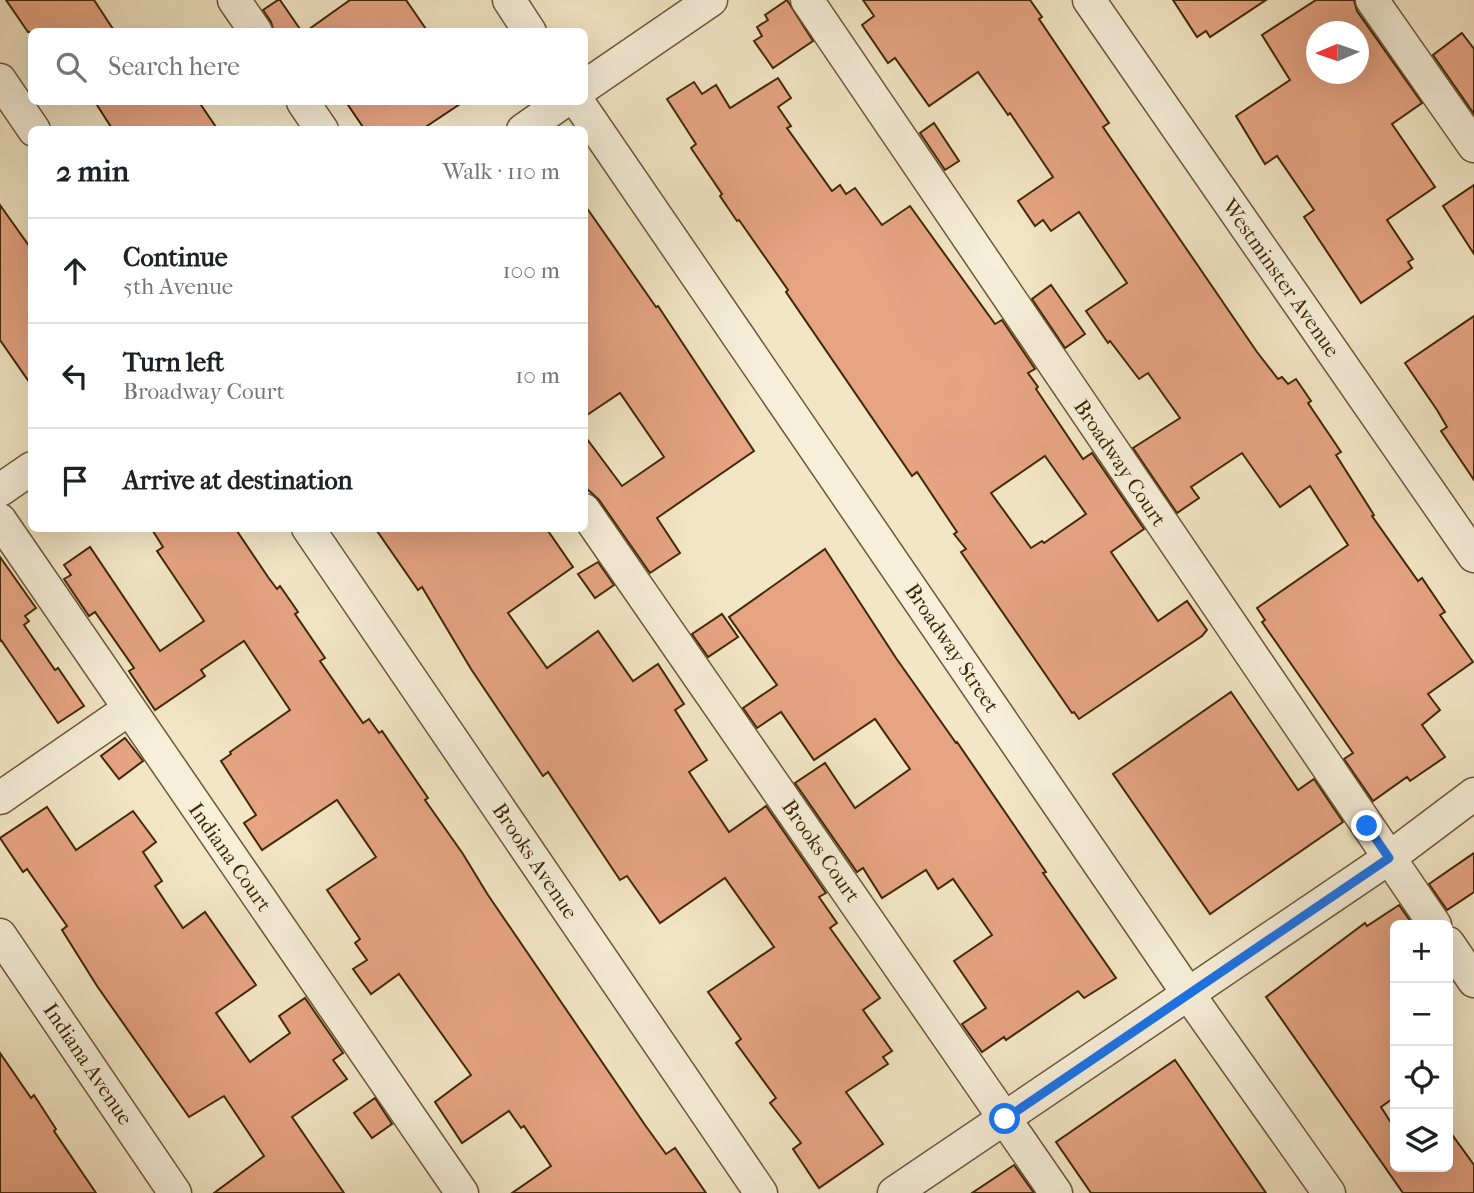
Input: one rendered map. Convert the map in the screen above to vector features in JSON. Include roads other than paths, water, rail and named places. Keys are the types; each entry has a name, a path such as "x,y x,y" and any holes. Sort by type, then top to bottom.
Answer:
{"street":[{"path":"234,0 253,28"},
{"path":"509,0 527,28"},
{"path":"588,84 711,0"},
{"name":"Broadway Court","path":"807,0 1432,920"},
{"name":"Westminster Avenue","path":"1089,0 1474,556"},
{"path":"1372,0 1474,146"},
{"path":"0,80 31,126"},
{"path":"305,105 320,126"},
{"path":"529,126 559,105"},
{"name":"Broadway Street","path":"580,105 1322,1191"},
{"path":"0,490 28,471"},
{"name":"Brooks Court","path":"588,516 1055,1193"},
{"name":"Indiana Court","path":"0,520 455,1190"},
{"name":"Brooks Avenue","path":"311,532 761,1193"},
{"path":"0,798 128,709"},
{"path":"894,1193 1389,858 1474,794"},
{"name":"Indiana Avenue","path":"0,935 175,1193"},
{"path":"1453,950 1474,981"}]}
